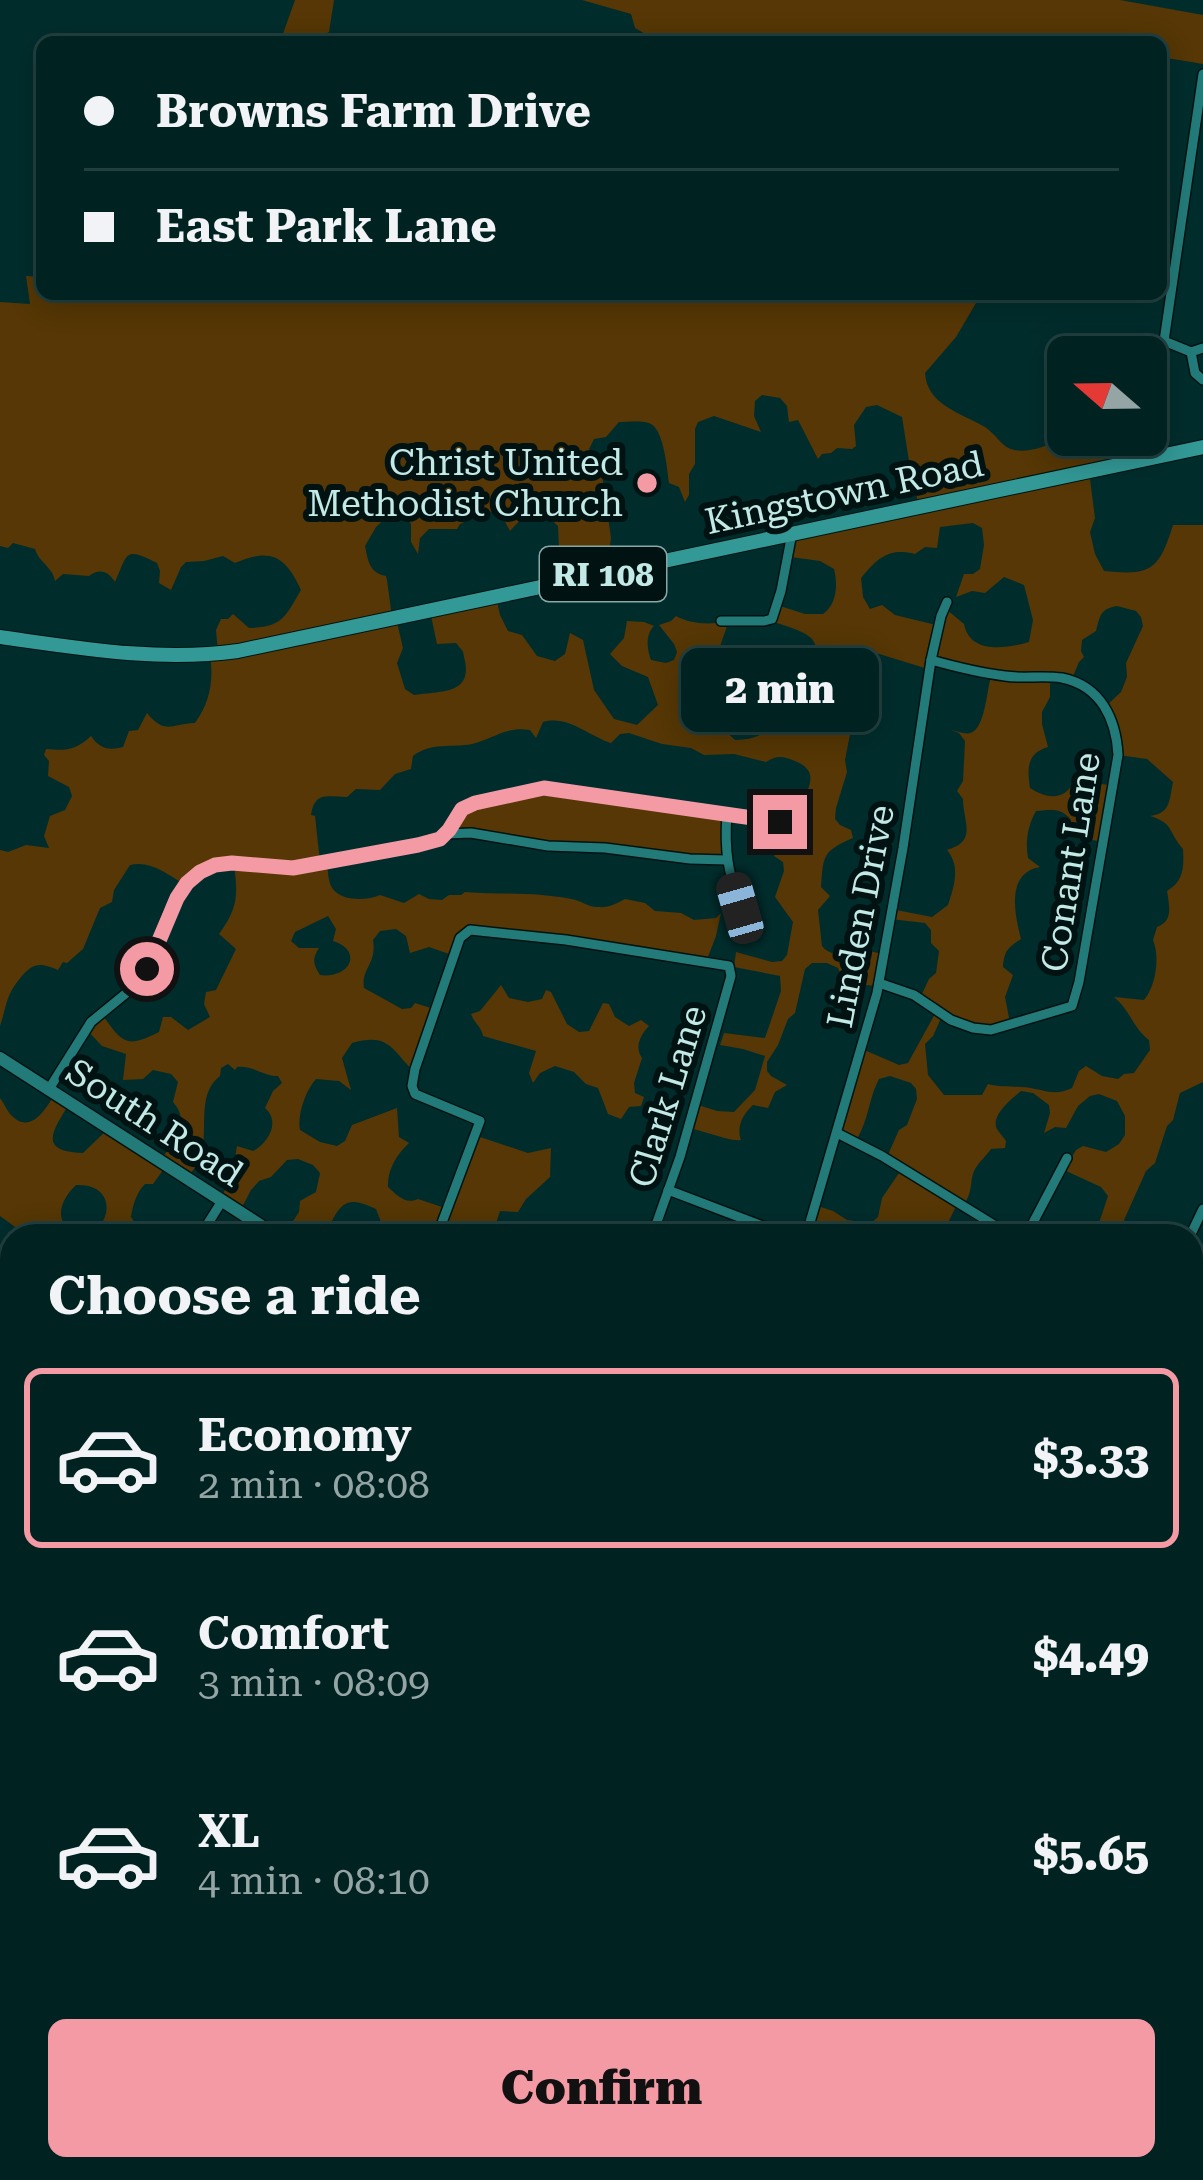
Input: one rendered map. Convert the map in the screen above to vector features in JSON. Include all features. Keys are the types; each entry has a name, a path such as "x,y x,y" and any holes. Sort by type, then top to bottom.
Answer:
{"main road":[{"name":"Kingstown Road","path":"0,637 159,656 219,653 1203,447"}],"street":[{"path":"1203,74 1164,341 1191,352 1203,348"},
{"path":"1191,352 1192,367 1203,380"},
{"path":"721,621 772,619 792,533"},
{"name":"Linden Drive","path":"810,1224 879,983 931,660 947,602"},
{"name":"Conant Lane","path":"879,983 914,994 950,1020 973,1028 991,1030 1072,1006 1118,755 1112,717 1079,685 1064,679 977,672 931,660"},
{"path":"49,1088 91,1022 135,986 147,969 187,883 215,865 293,868 418,845 440,839 462,809 475,803 544,788 780,822"},
{"path":"727,814 726,860 740,908"},
{"path":"446,834 726,860"},
{"name":"Clark Lane","path":"441,1224 480,1121 415,1094 412,1086 460,938 470,929 729,966 731,976 680,1157 656,1224"},
{"name":"South Road","path":"0,1058 258,1224"},
{"path":"837,1133 992,1224"},
{"path":"1033,1224 1067,1158"},
{"path":"668,1190 757,1224"},
{"path":"208,1224 222,1201"}],"shaded area":[{"path":"295,0 334,0 329,32 282,36"},
{"path":"582,0 1120,0 1203,15 1203,64 1167,58 1167,36 649,36 635,28 631,14"},
{"path":"26,276 36,277 36,300 975,300 956,337 925,373 939,400 1014,450 1047,445 1047,456 1158,456 1089,471 1095,518 1090,532 1104,571 1143,571 1163,552 1173,525 1203,525 1203,1082 1180,1093 1173,1120 1125,1224 1099,1224 1108,1196 1101,1187 1064,1170 1083,1146 1106,1152 1119,1144 1125,1135 1125,1116 1117,1101 1099,1094 1090,1096 1066,1128 1044,1133 1049,1105 1021,1091 996,1122 1005,1148 991,1149 980,1162 964,1205 957,1204 947,1224 835,1224 811,1219 815,1205 847,1220 871,1223 901,1170 886,1159 917,1099 911,1083 890,1076 879,1079 855,1142 839,1134 862,1049 899,1065 908,1063 936,1012 921,996 936,973 939,951 931,943 931,930 925,923 890,919 891,909 932,917 948,905 955,870 947,850 963,841 967,830 963,799 957,791 963,781 965,741 951,730 965,734 975,730 991,676 932,661 928,669 876,653 863,669 860,701 879,712 859,716 851,729 847,772 836,808 835,819 851,830 853,838 826,855 821,887 830,896 818,910 822,946 828,951 854,956 861,949 882,954 876,986 845,983 838,968 827,963 812,963 805,969 795,1013 767,1062 771,1076 787,1085 775,1092 768,1108 753,1105 749,1109 740,1126 741,1140 687,1128 695,1104 734,1112 755,1090 765,1056 720,1045 724,1033 765,1038 781,991 780,976 734,967 736,952 772,962 787,955 793,922 775,897 784,871 783,862 774,856 781,840 778,823 797,814 810,783 808,771 783,757 766,762 734,754 704,755 629,733 611,743 570,724 543,722 536,738 530,730 514,730 472,744 427,749 413,756 411,769 395,774 380,790 356,789 347,797 323,797 311,815 315,816 320,862 327,864 335,891 346,897 380,895 404,903 419,894 442,900 465,892 523,894 598,907 625,899 694,920 721,913 706,962 470,930 452,955 429,947 410,953 406,936 396,929 380,931 373,940 364,988 402,1009 415,1003 434,1009 414,1072 381,1041 352,1043 342,1058 351,1090 339,1081 316,1079 303,1104 300,1130 337,1146 345,1141 352,1125 397,1108 399,1137 409,1143 394,1163 388,1187 405,1200 445,1208 474,1135 528,1153 551,1148 550,1177 518,1212 500,1211 496,1224 454,1224 443,1217 440,1224 390,1224 381,1222 376,1209 352,1202 343,1206 331,1224 291,1224 300,1201 316,1192 320,1173 298,1159 287,1160 271,1177 259,1181 240,1211 220,1199 232,1177 237,1146 253,1151 268,1138 272,1120 265,1108 282,1083 278,1076 242,1067 235,1070 228,1064 207,1094 198,1163 188,1177 166,1166 153,1184 145,1184 131,1217 136,1224 101,1224 106,1213 102,1194 76,1185 61,1209 65,1224 11,1224 0,1216 0,1098 10,1114 24,1122 36,1118 55,1094 69,1104 53,1138 54,1144 68,1152 83,1153 109,1128 161,1159 181,1124 173,1102 178,1082 171,1074 153,1070 143,1079 123,1080 126,1054 102,1046 86,1029 102,1014 126,1040 159,1032 163,1017 171,1017 188,1030 210,1017 204,1004 206,992 216,990 236,949 219,934 235,901 234,864 215,865 184,884 151,866 130,865 112,902 100,908 83,949 58,970 38,965 26,972 9,995 0,1026 0,850 26,845 49,848 44,836 50,816 65,810 72,796 69,787 48,776 46,749 70,748 91,736 104,748 123,747 129,731 138,730 147,713 164,726 195,723 210,691 210,656 218,652 216,630 221,619 233,614 249,628 276,623 301,590 282,562 267,556 235,563 223,556 186,562 171,590 159,583 157,563 138,555 128,555 115,582 100,571 89,576 63,574 55,581 35,549 13,543 8,548 0,546 0,302 30,304","holes":["762,395 780,398 787,406 789,422 798,420 818,459 837,448 856,446 854,425 866,407 877,405 902,417 919,505 792,533 791,557 820,561 834,569 835,593 823,614 780,606 774,622 809,636 816,650 811,665 800,675 762,681 773,713 760,735 735,740 725,731 705,727 699,717 705,693 718,686 716,663 728,623 724,621 699,623 676,616 659,625 677,652 666,663 651,660 648,638 654,626 627,621 624,638 610,654 622,666 648,677 658,705 637,725 614,719 594,690 583,640 570,633 565,654 555,661 537,656 522,635 508,631 496,597 430,611 437,644 456,643 463,651 464,680 443,691 414,695 405,689 397,663 403,648 386,576 373,569 365,546 390,514 404,514 418,554 420,538 429,529 457,529 489,511 502,516 510,531 523,517 547,516 558,526 559,547 553,557 559,582 614,568 600,460 589,449 594,439 606,437 619,422 651,424 662,442 669,483 679,487 685,502 695,464 698,422 714,416 761,432 754,416 755,401","973,523 982,528 980,569 964,574 956,597 972,591 985,593 1004,577 1024,585 1033,620 1029,642 981,645 946,609 936,625 895,615 882,605 870,609 861,578 878,560 937,548 940,527","1117,606 1136,611 1143,626 1126,663 1127,677 1121,692 1105,707 1118,755 1147,759 1173,782 1165,809 1150,816 1167,825 1183,849 1182,873 1167,891 1168,917 1157,927 1153,940 1156,963 1151,987 1144,1000 1114,997 1149,1040 1150,1050 1134,1073 1118,1079 1086,1066 1065,1091 988,1084 982,1095 944,1095 928,1075 925,1044 942,1016 990,1030 1010,1023 1005,997 1013,975 1003,967 1008,950 1021,939 1017,886 1021,877 1040,867 1027,852 1036,811 1064,813 1071,820 1070,837 1099,841 1110,785 1074,781 1066,792 1049,796 1030,788 1032,757 1048,747 1042,712 1050,697 1050,678 1071,681 1084,657 1082,640 1096,631 1107,609","328,916 336,929 333,941 350,957 339,973 320,975 314,962 319,948 299,948 291,941 295,932"]},
{"path":"544,789 727,814 726,860 548,846 449,830 462,809"},
{"path":"501,985 509,998 528,1002 542,999 546,990 551,992 567,1024 579,1032 589,1031 603,1003 629,1026 641,1020 649,1026 640,1041 642,1058 634,1083 635,1093 644,1097 641,1106 629,1107 621,1119 608,1114 598,1088 555,1066 540,1073 533,1083 529,1073 536,1051 483,1036 471,1014 480,1011"}],"place":[{"name":"Christ United Methodist Church","path":"647,483"}],"route":[{"path":"147,969 168,914 187,883 200,872 232,863 293,868 418,845 440,839 462,809 475,803 544,788 780,822"}]}
